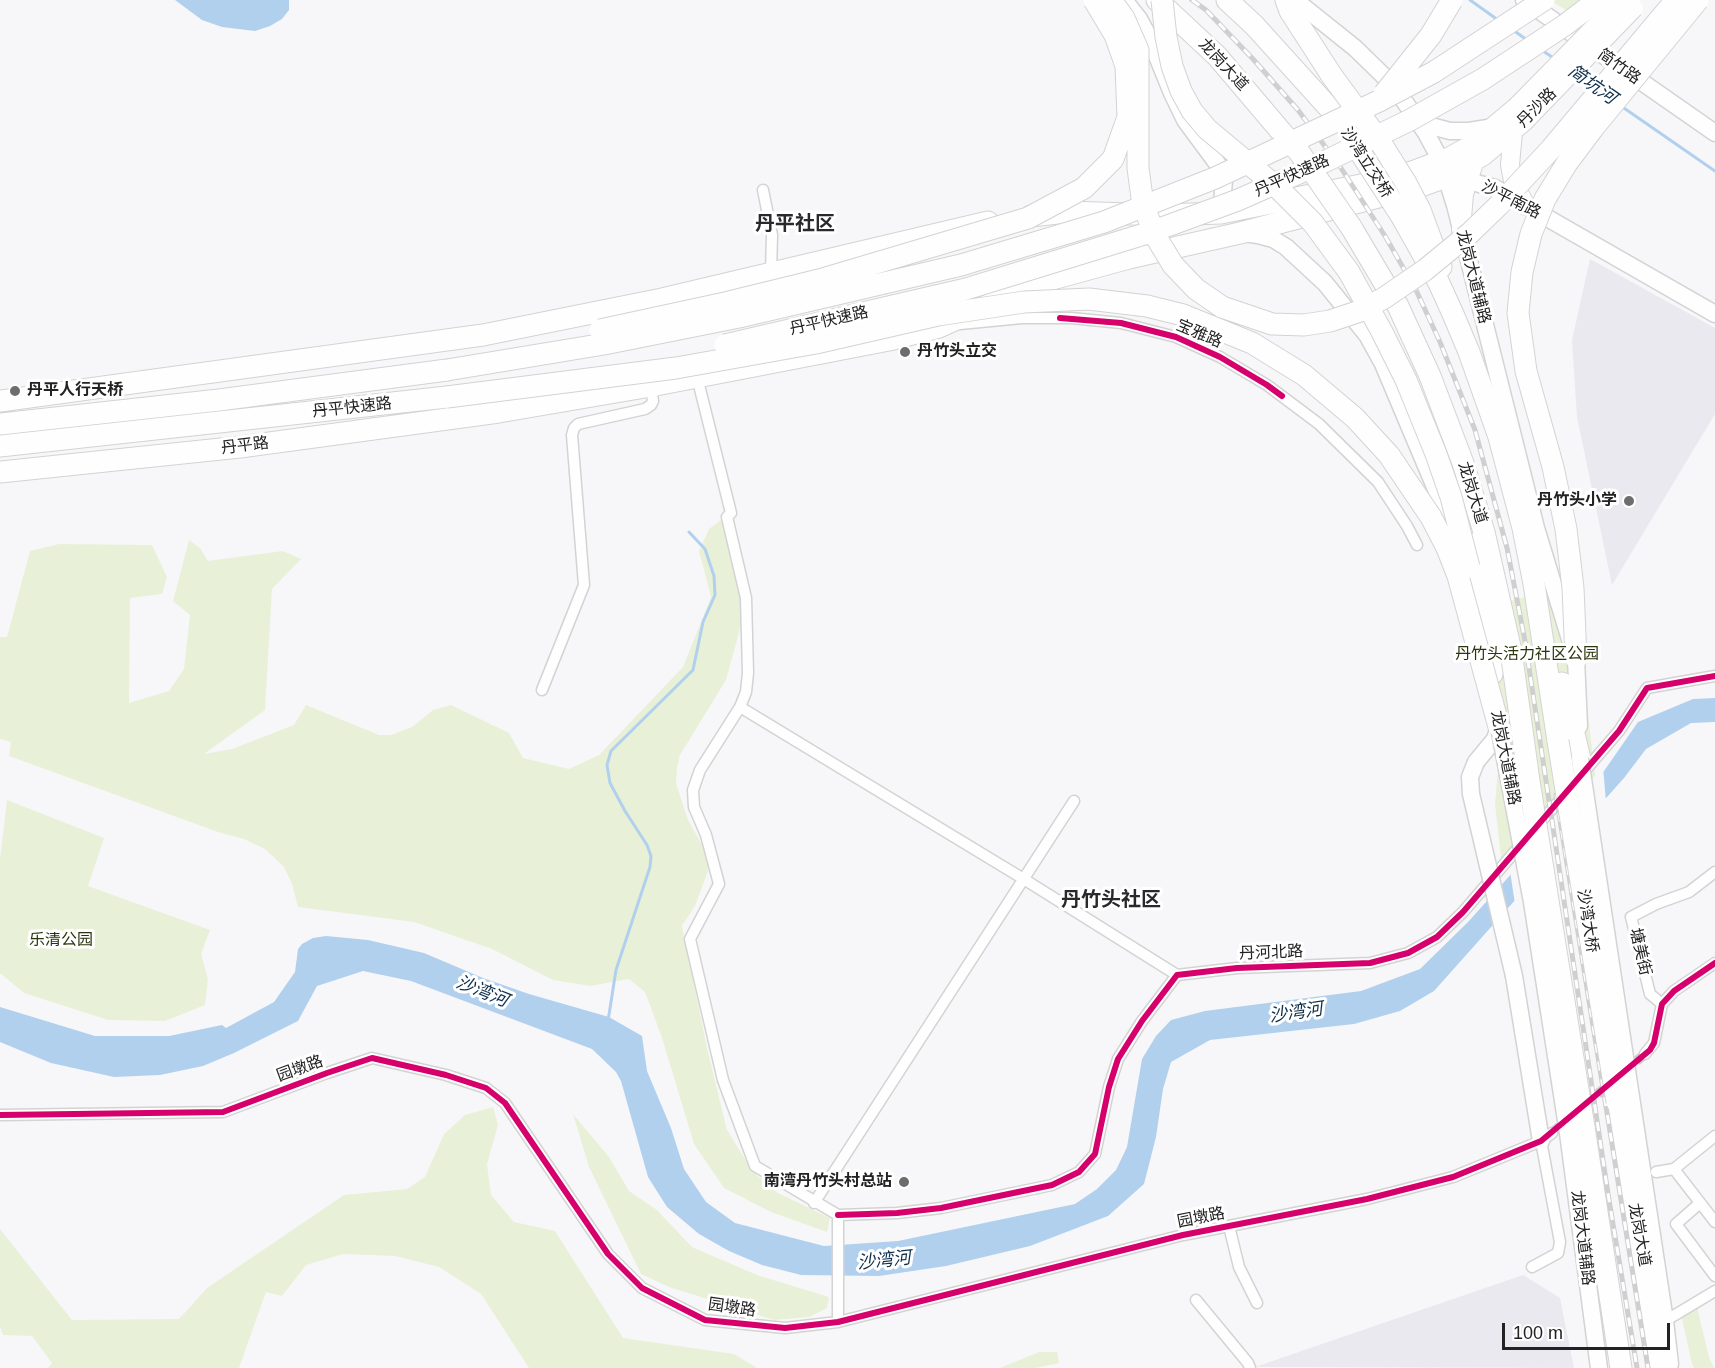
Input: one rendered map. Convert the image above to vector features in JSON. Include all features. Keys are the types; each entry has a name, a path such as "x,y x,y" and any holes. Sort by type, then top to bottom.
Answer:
{"highway":[{"path":"447,370 595,332 819,280 1028,218 1084,188 1113,159 1128,117 1126,66 1115,35 1094,0"},
{"path":"1111,0 1124,18 1138,50 1138,168 1143,206 1156,237 1173,265 1196,290 1222,307 1272,324 1304,325 1330,321 1384,298 1425,270 1470,233 1551,149 1676,0"},
{"name":"龙岗大道","path":"1157,0 1217,56 1299,152 1351,227 1398,306 1430,376 1463,463 1484,532 1511,651 1519,780"},
{"path":"1162,0 1172,66 1181,91 1192,111 1207,129 1278,188 1313,223 1349,272 1377,322 1406,380 1436,454 1469,567"},
{"name":"沙湾立交桥","path":"1227,0 1254,25 1330,109 1411,214"},
{"path":"1286,0 1332,76 1379,140 1406,183 1411,214 1443,273 1453,314 1499,437 1523,528 1565,734 1580,759"},
{"path":"1379,100 1431,35 1452,0"},
{"name":"丹平快速路","path":"0,424 322,387 447,370 604,344 739,317 961,265 1104,222 1215,178 1434,72 1544,0"},
{"name":"丹平快速路","path":"0,446 447,397 747,341 966,289 1151,232 1238,200 1324,162 1410,120 1483,79 1565,25 1598,0"},
{"path":"1576,659 1573,588 1566,529 1553,467 1526,371 1518,313 1522,272 1531,234 1545,199 1567,163 1698,0"},
{"path":"3,401 483,335 662,299 1012,217 1067,212 1162,215 1221,213 1431,169"},
{"name":"丹平路","path":"0,471 240,447 490,414 651,386 889,340 939,327 1008,296 1049,281 1129,258 1240,233 1424,185 1431,169"},
{"path":"771,273 788,359"},
{"path":"447,397 676,368 816,343 938,315 1024,302 1089,299 1147,306 1183,315 1252,343 1305,375 1355,418 1389,455 1431,517 1447,548 1458,576 1499,727"},
{"path":"96,389 322,387"},
{"path":"109,460 326,410"},
{"path":"1463,463 1499,727"},
{"name":"沙湾大桥","path":"1565,734 1624,1100"},
{"path":"1519,780 1563,994 1561,1134 1621,1368"},
{"path":"1532,902 1563,994"},
{"name":"龙岗大道","path":"1624,1100 1661,1368"}],"main road":[{"path":"1124,0 1139,19 1150,39 1185,120 1219,166 1224,181 1221,213"},
{"path":"1295,0 1344,38 1394,87 1426,133 1431,169 1418,168 1427,145 1426,133"},
{"name":"简竹路","path":"1524,0 1715,133"},
{"name":"丹沙路","path":"1431,169 1471,171 1630,2"},
{"path":"1416,117 1431,126 1450,131 1494,128"},
{"path":"1473,279 1472,253 1475,237 1482,223 1500,210 1526,206 1513,181 1510,165 1517,120"},
{"name":"丹沙路","path":"1431,169 1462,151 1494,128 1517,120"},
{"name":"龙岗大道辅路","path":"1431,169 1461,230 1536,528 1576,659 1580,759 1624,1100 1665,1321 1670,1368"},
{"path":"1461,230 1463,201 1471,171"},
{"name":"沙平南路","path":"1471,171 1495,188 1715,314"},
{"name":"龙岗大道辅路","path":"1240,233 1273,239 1286,247 1325,283 1367,335 1383,364 1469,567 1499,727 1519,780 1561,1134 1599,1368"},
{"path":"1499,727 1495,739 1476,762 1470,777 1471,794 1514,976 1561,1134"},
{"path":"1476,762 1486,760 1499,765 1519,780"}],"street":[{"path":"763,190 772,235 771,273"},
{"path":"1049,281 1041,295 1041,305 1044,310 1060,318"},
{"name":"宝雅路","path":"939,327 1022,318 1060,318 1121,323 1176,337 1220,357 1268,385 1319,424 1378,482 1417,545"},
{"path":"697,377 731,513 728,517 746,598 748,673 746,692 740,707 700,770 693,790 693,807 706,835 719,884 690,939 723,1080 754,1166 838,1215 897,1213 940,1208 1052,1185 1079,1172 1095,1154 1109,1087 1118,1059 1142,1021 1177,975 740,707"},
{"path":"542,690 584,585 572,435 574,428 578,424 645,410 653,401 651,386"},
{"name":"丹河北路","path":"1177,975 1237,968 1370,963 1408,953 1437,937 1463,912 1619,731 1647,688 1715,676"},
{"path":"814,1203 1022,878 1074,801"},
{"name":"塘美街","path":"1662,1004 1650,994 1631,917 1656,904 1689,892 1715,872"},
{"path":"1645,1054 1654,1043 1662,1004 1674,991 1715,963"},
{"name":"园墩路","path":"0,1115 223,1112 372,1058 446,1075 486,1088 505,1103 608,1254 642,1288 705,1320 785,1328 838,1322 1183,1235 1367,1199 1453,1178 1561,1134"},
{"path":"1532,1267 1558,1252 1561,1134"},
{"path":"1656,1172 1674,1169 1715,1136"},
{"path":"1674,1169 1715,1222"},
{"path":"1700,1203 1676,1224 1715,1276"},
{"path":"838,1215 838,1322"},
{"path":"1229,1226 1239,1268 1257,1303"},
{"path":"1665,1321 1715,1291"},
{"path":"1196,1300 1250,1368"}],"shaded area":[{"name":"丹竹头小学","path":"1590,259 1715,328 1715,414 1612,585 1577,417 1572,340"},
{"path":"1523,1275 1560,1298 1574,1368 1255,1367"}],"green space":[{"path":"1549,0 1615,0 1590,24"},
{"path":"725,517 744,614 726,680 680,755 677,767 676,783 688,820 704,848 708,871 695,906 682,926 707,1048 727,1130 753,1172 778,1193 830,1218 827,1232 771,1212 724,1188 694,1144 662,1038 645,992 629,979 590,986 553,980 492,949 414,922 298,907 292,884 284,867 265,849 244,839 218,832 9,756 11,742 0,739 0,637 7,637 30,551 59,544 152,545 167,577 162,594 130,598 129,703 169,691 184,669 190,615 173,601 189,540 200,548 208,561 283,551 301,559 272,589 265,710 204,754 232,749 294,725 306,705 379,735 391,735 412,727 433,710 451,705 509,733 523,758 569,769 599,755 683,667 711,597 699,551 709,529"},
{"name":"丹竹头活力社区公园","path":"1572,585 1597,789 1552,813 1502,866 1495,804 1498,769 1464,613"},
{"name":"乐清公园","path":"7,800 104,838 88,886 210,930 201,954 208,979 205,1005 165,1021 108,1020 24,993 0,973 0,859"},
{"path":"493,1107 498,1125 487,1164 491,1195 514,1222 555,1231 623,1338 734,1354 757,1368 529,1368 481,1294 439,1267 395,1256 343,1254 306,1265 282,1296 266,1292 239,1368 48,1368 52,1363 32,1336 3,1335 0,1327 0,1229 72,1320 179,1319 207,1288 344,1195 407,1189 425,1177 444,1134 465,1115"},
{"path":"573,1114 609,1157 629,1191 657,1210 692,1247 757,1275 829,1297 827,1308 809,1317 774,1320 669,1287 641,1274 589,1167"},
{"path":"1697,1307 1709,1357 1714,1368 1694,1368 1692,1364 1681,1314"},
{"path":"1039,1352 1057,1352 1059,1363 1036,1368 1000,1368"}],"water":[{"path":"175,0 289,0 289,10 282,19 255,31 222,27 202,20"},
{"name":"沙湾河","path":"1715,698 1715,722 1691,723 1646,749 1624,778 1434,991 1400,1011 1354,1024 1210,1040 1171,1062 1163,1089 1156,1137 1144,1184 1108,1216 1030,1246 946,1266 879,1276 801,1275 762,1265 729,1251 699,1234 667,1207 648,1177 621,1081 616,1072 592,1049 411,981 363,971 317,986 298,1021 203,1066 160,1075 114,1077 51,1063 0,1042 0,1007 95,1036 169,1036 222,1025 226,1028 274,1002 295,972 298,949 302,944 313,938 326,936 368,940 424,953 483,978 529,994 609,1017 642,1036 647,1071 671,1128 684,1169 706,1202 735,1223 824,1246 898,1241 1075,1204 1097,1189 1116,1170 1127,1147 1142,1059 1156,1036 1171,1020 1205,1011 1361,991 1420,969 1468,922 1604,771 1638,722 1693,699"}],"pier":[{"path":"1603,767 1606,802 1515,904 1510,871"}],"waterway":[{"name":"简坑河","path":"1470,0 1498,20"},
{"name":"简坑河","path":"1513,30 1527,40"},
{"name":"简坑河","path":"1543,51 1555,59"},
{"name":"简坑河","path":"1577,75 1594,87"},
{"name":"简坑河","path":"1621,106 1715,171"},
{"path":"608,1021 616,970 650,867 651,856 647,845 610,783 607,765 611,751 693,670 703,622 715,595 714,576 705,549 689,532"}],"tunnel":[{"path":"1625,1071 1645,1054"},
{"path":"1552,1133 1613,1081"}],"railway":[{"path":"1192,0 1206,10 1253,59 1298,110 1341,168 1385,236 1416,290 1440,342 1475,430 1507,548 1525,641 1609,1200 1637,1368"},
{"path":"1556,795 1648,1368"}],"cycle path":[{"path":"1060,318 1121,323 1176,337 1220,357 1282,396"},
{"path":"838,1215 897,1213 941,1208 1052,1185 1079,1172 1095,1154 1109,1087 1118,1059 1142,1021 1177,975 1237,968 1370,963 1408,953 1437,937 1463,912 1619,731 1647,688 1715,676"},
{"path":"0,1115 223,1112 372,1058 446,1075 486,1088 505,1103 608,1254 642,1288 705,1320 785,1328 838,1322 1183,1235 1367,1199 1453,1177 1541,1141 1650,1050 1654,1043 1662,1004 1674,991 1715,963"}],"place":[{"name":"丹竹头立交","path":"905,352"},
{"name":"丹平人行天桥","path":"15,391"},
{"name":"丹竹头小学","path":"1629,501"},
{"name":"南湾丹竹头村总站","path":"904,1182"}],"district":[{"name":"丹平社区","path":"795,224"},
{"name":"丹竹头社区","path":"1111,900"}]}
